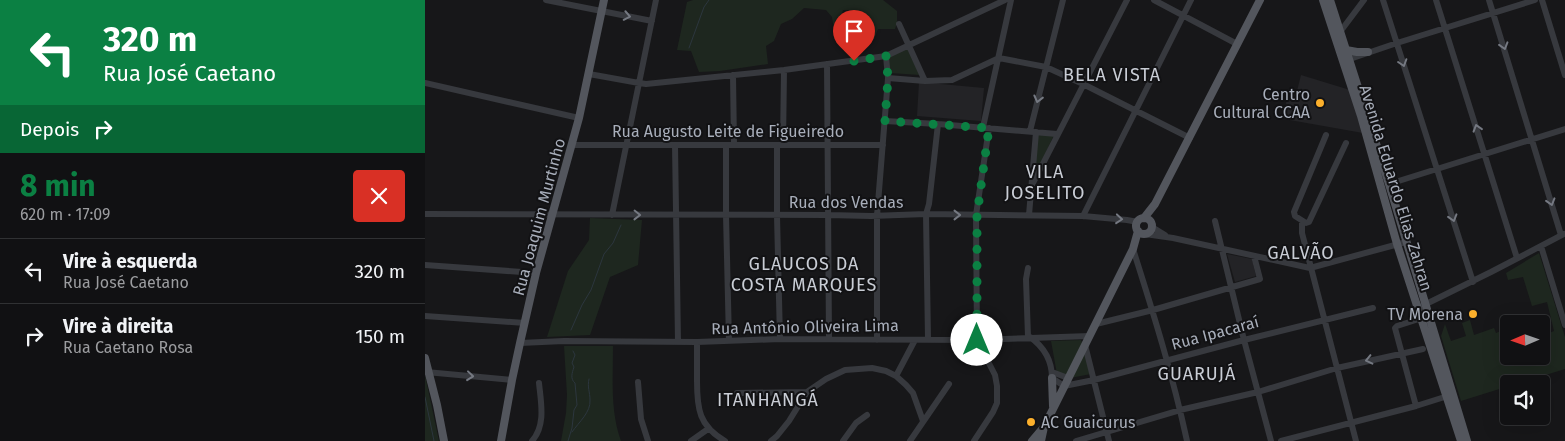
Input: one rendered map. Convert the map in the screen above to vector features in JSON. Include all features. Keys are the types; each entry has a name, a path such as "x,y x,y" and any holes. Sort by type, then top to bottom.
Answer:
{"main road":[{"name":"Rua Joaquim Murtinho","path":"501,441 512,380 536,273 579,118 604,0"},
{"path":"1032,441 1039,441 1053,408 1155,204 1260,0"},
{"name":"Avenida Eduardo Elias Zahran","path":"1323,0 1389,184 1401,243"},
{"name":"Avenida Eduardo Elias Zahran","path":"1330,0 1347,50 1346,60 1361,116 1401,243 1431,327 1461,441"},
{"path":"1347,50 1368,52"},
{"name":"Avenida Eduardo Elias Zahran","path":"1422,306 1421,318 1467,441"},
{"path":"1421,318 1431,327"},
{"path":"425,358 427,372 437,405 443,441"},
{"path":"1052,375 1053,408"},
{"path":"1032,441 1044,427"}],"street":[{"path":"546,0 652,21"},
{"path":"612,214 656,0"},
{"path":"589,74 639,84 784,70 886,56 1005,0"},
{"path":"974,441 997,403 995,375 977,340 977,215 986,128 1011,0"},
{"path":"1029,215 1032,185 1033,131 1046,67 1063,0"},
{"path":"1032,185 1127,0"},
{"path":"1154,0 1237,44"},
{"path":"1083,216 1191,0"},
{"path":"1340,32 1364,0"},
{"path":"1383,0 1473,282"},
{"path":"1436,0 1517,258"},
{"path":"1422,306 1473,282 1563,234 1489,0"},
{"path":"1346,60 1535,0"},
{"path":"1542,0 1565,75"},
{"path":"899,24 925,81"},
{"path":"877,340 877,216 888,78 886,56"},
{"path":"888,78 925,81 953,80 999,58 1046,67 1190,138"},
{"path":"827,64 829,339"},
{"path":"780,340 777,216 784,70"},
{"path":"733,75 734,145"},
{"path":"425,83 579,118"},
{"path":"885,121 1057,134"},
{"path":"927,339 926,214 929,204 938,124"},
{"path":"1389,184 1565,130"},
{"path":"1327,135 1294,212 1295,216 1306,223 1309,222 1346,143"},
{"name":"Rua Augusto Leite de Figueiredo","path":"572,144 883,146"},
{"path":"726,144 729,341"},
{"path":"675,145 679,342"},
{"name":"Rua dos Vendas","path":"425,214 777,216 926,214 1083,216 1127,220 1173,238 1310,268"},
{"path":"1302,220 1302,233 1310,268 1356,441"},
{"path":"1215,221 1271,441"},
{"path":"1310,268 1401,243"},
{"path":"1541,246 1565,325"},
{"path":"1134,248 1153,310 1187,441"},
{"path":"1096,324 1153,310 1260,279 1254,256"},
{"path":"425,265 536,273"},
{"path":"1028,268 1029,337 1041,345 1045,351 1052,375 1064,386"},
{"name":"Rua Ipacaraí","path":"1064,386 1094,380 1373,308"},
{"path":"425,316 525,323"},
{"path":"1416,406 1395,328 1421,318"},
{"path":"1045,351 1047,342 1057,336"},
{"name":"Rua Antônio Oliveira Lima","path":"520,343 829,339 977,340 1090,336"},
{"path":"895,376 915,340"},
{"path":"697,342 697,404 702,420 708,429 725,441"},
{"path":"1085,345 1109,441"},
{"path":"1076,441 1180,410 1258,392 1337,368 1423,349"},
{"path":"771,441 789,421 807,392 826,379 845,370 872,368 886,371 895,376 913,393 923,421"},
{"path":"427,372 512,380"},
{"path":"1052,375 1068,378"},
{"path":"638,382 641,419 649,441"},
{"path":"532,441 541,422 539,383"},
{"path":"910,441 949,384"},
{"path":"737,393 807,392"},
{"path":"1281,441 1449,396"},
{"path":"843,441 856,423 867,415"},
{"path":"691,441 708,429"}],"shaded area":[{"path":"693,0 883,0 897,11 897,23 895,29 878,29 874,39 855,45 859,32 854,16 849,10 843,10 841,17 844,27 841,33 834,30 832,17 826,10 804,8 792,19 781,24 774,41 766,46 768,64 699,72 691,51 677,50 687,2"},
{"path":"907,48 920,75 890,73 889,57"},
{"name":"Centro Cultural CCAA","path":"1301,75 1350,90 1363,133 1284,119 1288,89 1297,91"},
{"path":"919,82 984,88 981,121 917,116"},
{"path":"1038,133 1054,135 1034,178"},
{"path":"590,218 642,220 638,265 610,277 590,335 547,337 568,271 589,240"},
{"path":"1539,253 1565,337 1565,369 1546,375 1500,375 1500,389 1461,401 1441,336 1445,324 1451,341 1466,336 1462,323 1470,320 1474,335 1494,328 1496,333 1500,331 1500,365 1550,365 1550,333 1554,331 1547,302 1532,306 1523,277 1508,280 1506,273"},
{"path":"1227,254 1252,259 1256,276 1235,282"},
{"path":"1081,340 1091,374 1070,378 1057,374 1051,341"},
{"path":"564,346 613,346 615,418 621,441 561,441 567,395"},
{"path":"425,375 439,441 425,441"}],"waterway":[{"path":"689,48 704,7 709,0"},
{"path":"571,330 591,290 604,254 613,243 621,225"},
{"path":"568,441 574,410 577,405 575,383 572,378 574,367 572,363 575,355 573,351"},
{"path":"572,432 589,409 589,379"},
{"path":"425,397 434,441"}],"place":[{"name":"Centro Cultural CCAA","path":"1320,103"},
{"name":"TV Morena","path":"1473,314"},
{"name":"AC Guaicurus","path":"1031,422"}],"district":[{"name":"BELA VISTA","path":"1112,75"},
{"name":"VILA JOSELITO","path":"1045,182"},
{"name":"GALVÃO","path":"1301,253"},
{"name":"GLAUCOS DA COSTA MARQUES","path":"804,274"},
{"name":"GUARUJÁ","path":"1197,374"},
{"name":"ITANHANGÁ","path":"768,400"}],"route":[{"path":"854,61 886,56 888,78 885,121 989,128 977,215 977,340"}]}
